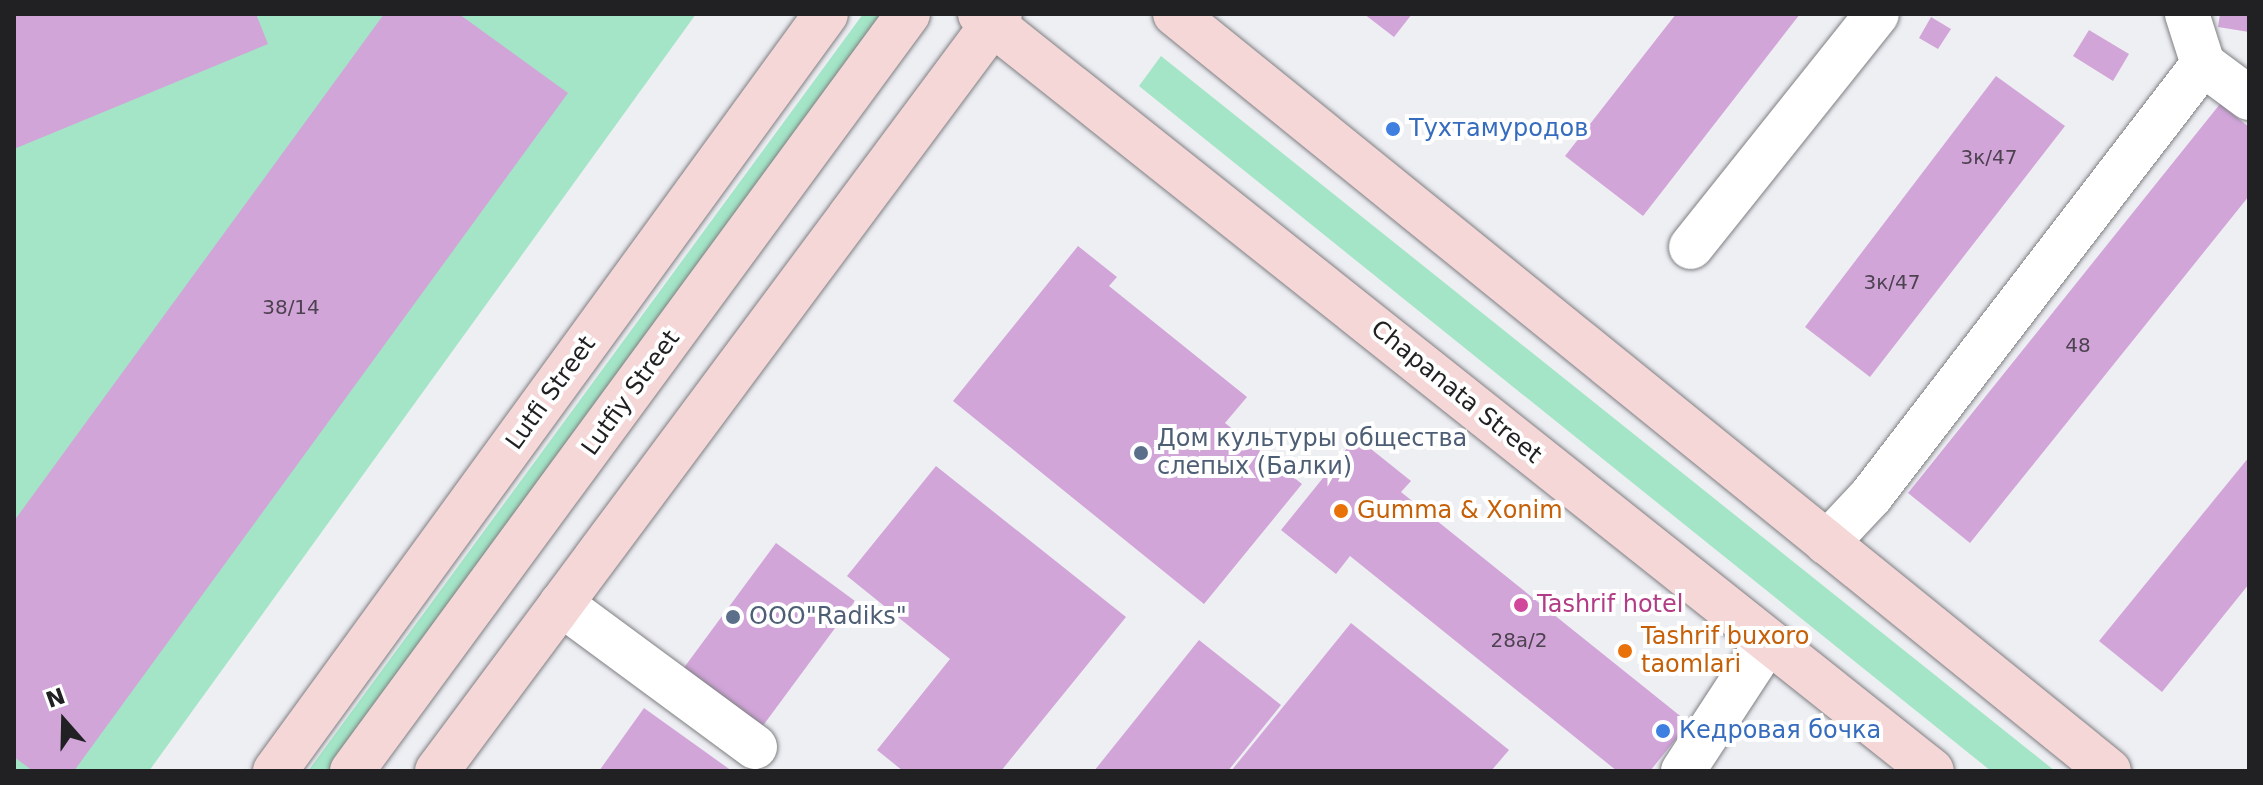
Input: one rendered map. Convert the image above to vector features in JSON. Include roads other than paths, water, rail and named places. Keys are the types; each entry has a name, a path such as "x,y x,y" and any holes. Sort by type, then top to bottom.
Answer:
{"main road":[{"name":"Lutfi Street","path":"275,771 826,14"},
{"name":"Lutfiy Street","path":"352,771 908,14"},
{"path":"1175,14 2109,771"},
{"path":"437,771 991,17"},
{"name":"Chapanata Street","path":"991,17 1932,771"}],"street":[{"path":"1691,247 1877,14"},
{"path":"2187,14 2203,64 2249,98"},
{"path":"1827,543 1871,496 2203,64"},
{"path":"561,604 755,747"},
{"path":"1683,771 1768,641"}],"place":[{"name":"Тухтамуродов","path":"1393,129"},
{"name":"Дом культуры общества слепых (Балки)","path":"1141,453"},
{"name":"Gumma & Xonim","path":"1341,511"},
{"name":"Tashrif hotel","path":"1521,605"},
{"name":"OOO\"Radiks\"","path":"733,617"},
{"name":"Tashrif buxoro taomlari","path":"1625,651"},
{"name":"Кедровая бочка","path":"1663,731"}]}
